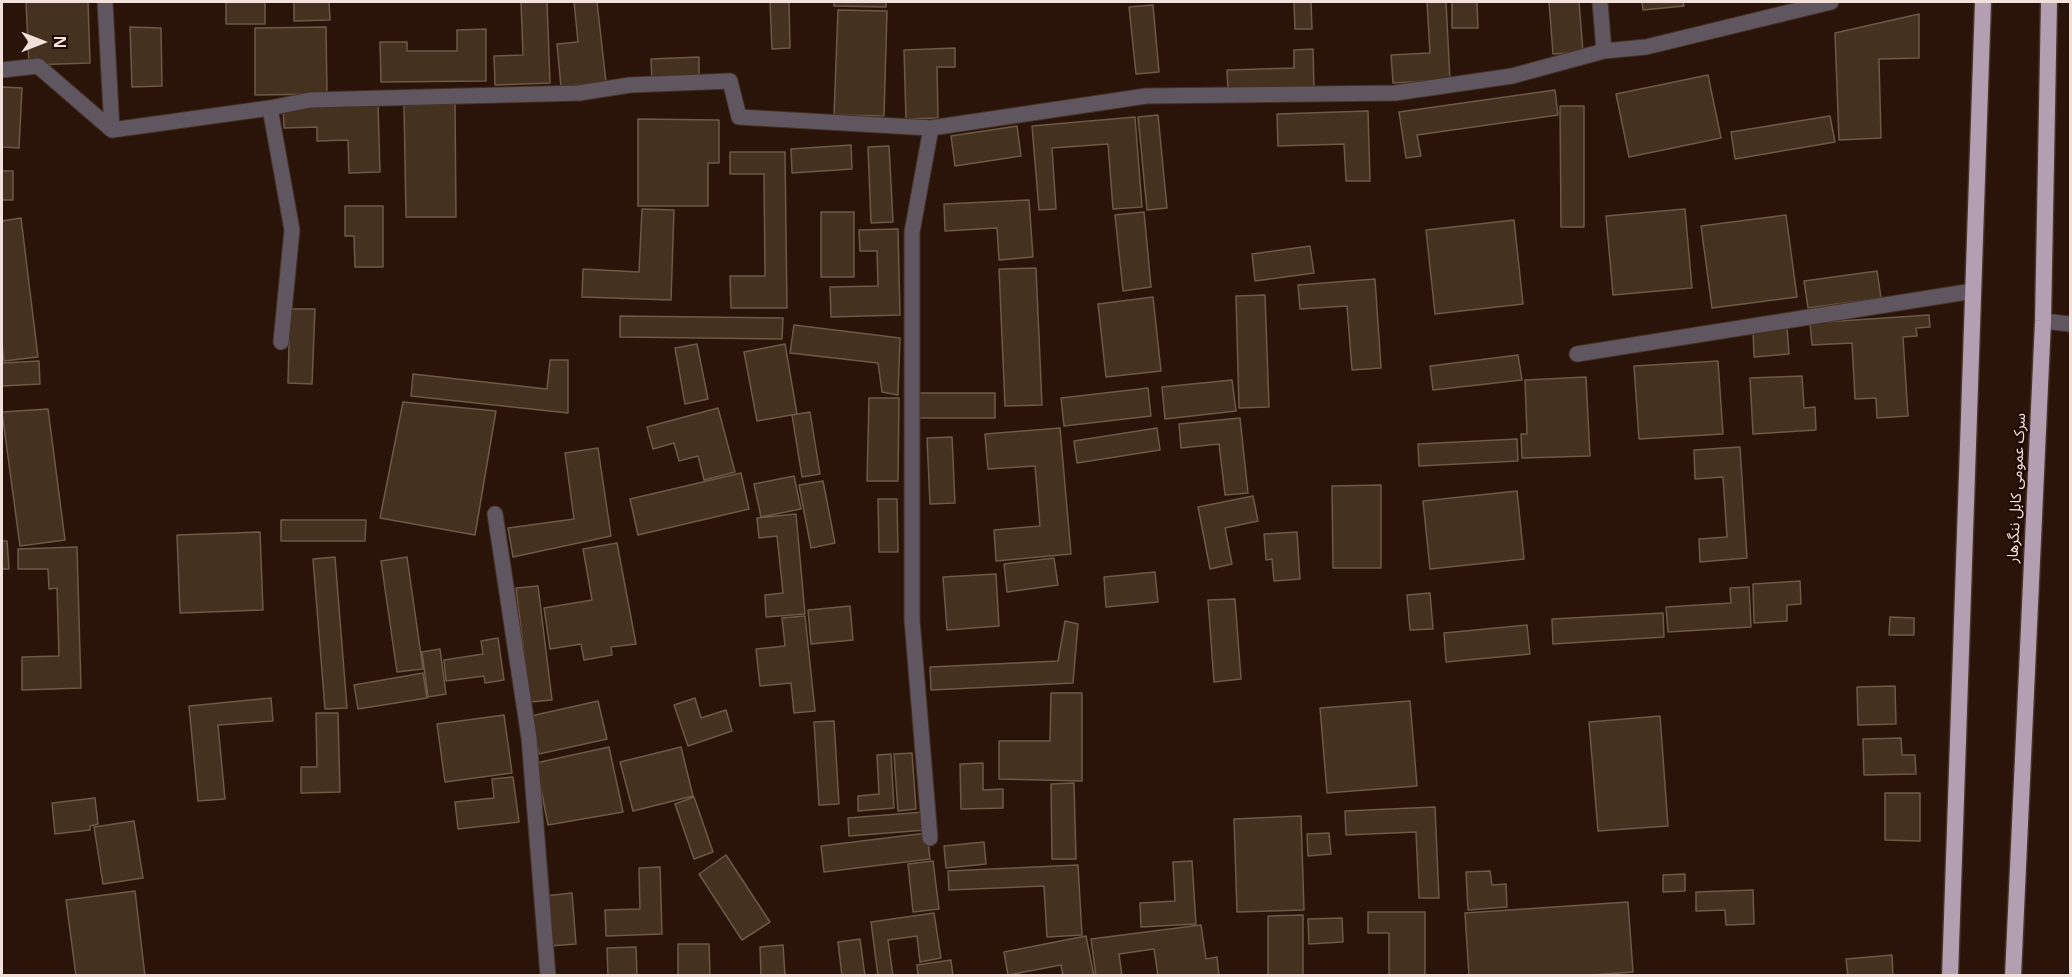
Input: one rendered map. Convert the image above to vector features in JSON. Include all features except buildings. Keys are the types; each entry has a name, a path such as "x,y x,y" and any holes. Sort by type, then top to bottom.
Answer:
{"highway":[{"path":"1950,975 1983,2"},
{"name":"سرک عمومی کابل ننگرهار","path":"2013,975 2043,321 2049,2"}],"street":[{"path":"105,2 112,130"},
{"path":"1600,2 1604,51"},
{"path":"2,70 38,66 112,130 270,108 310,100 579,93 630,85 730,81 739,117 931,128 1146,96 1395,93 1512,76 1604,51 1646,47 1831,2"},
{"path":"270,108 292,230 280,342"},
{"path":"930,838 912,621 912,232 931,128"},
{"path":"1576,354 1972,291"},
{"path":"2043,321 2070,324"},
{"path":"495,514 529,738 548,975"}]}
